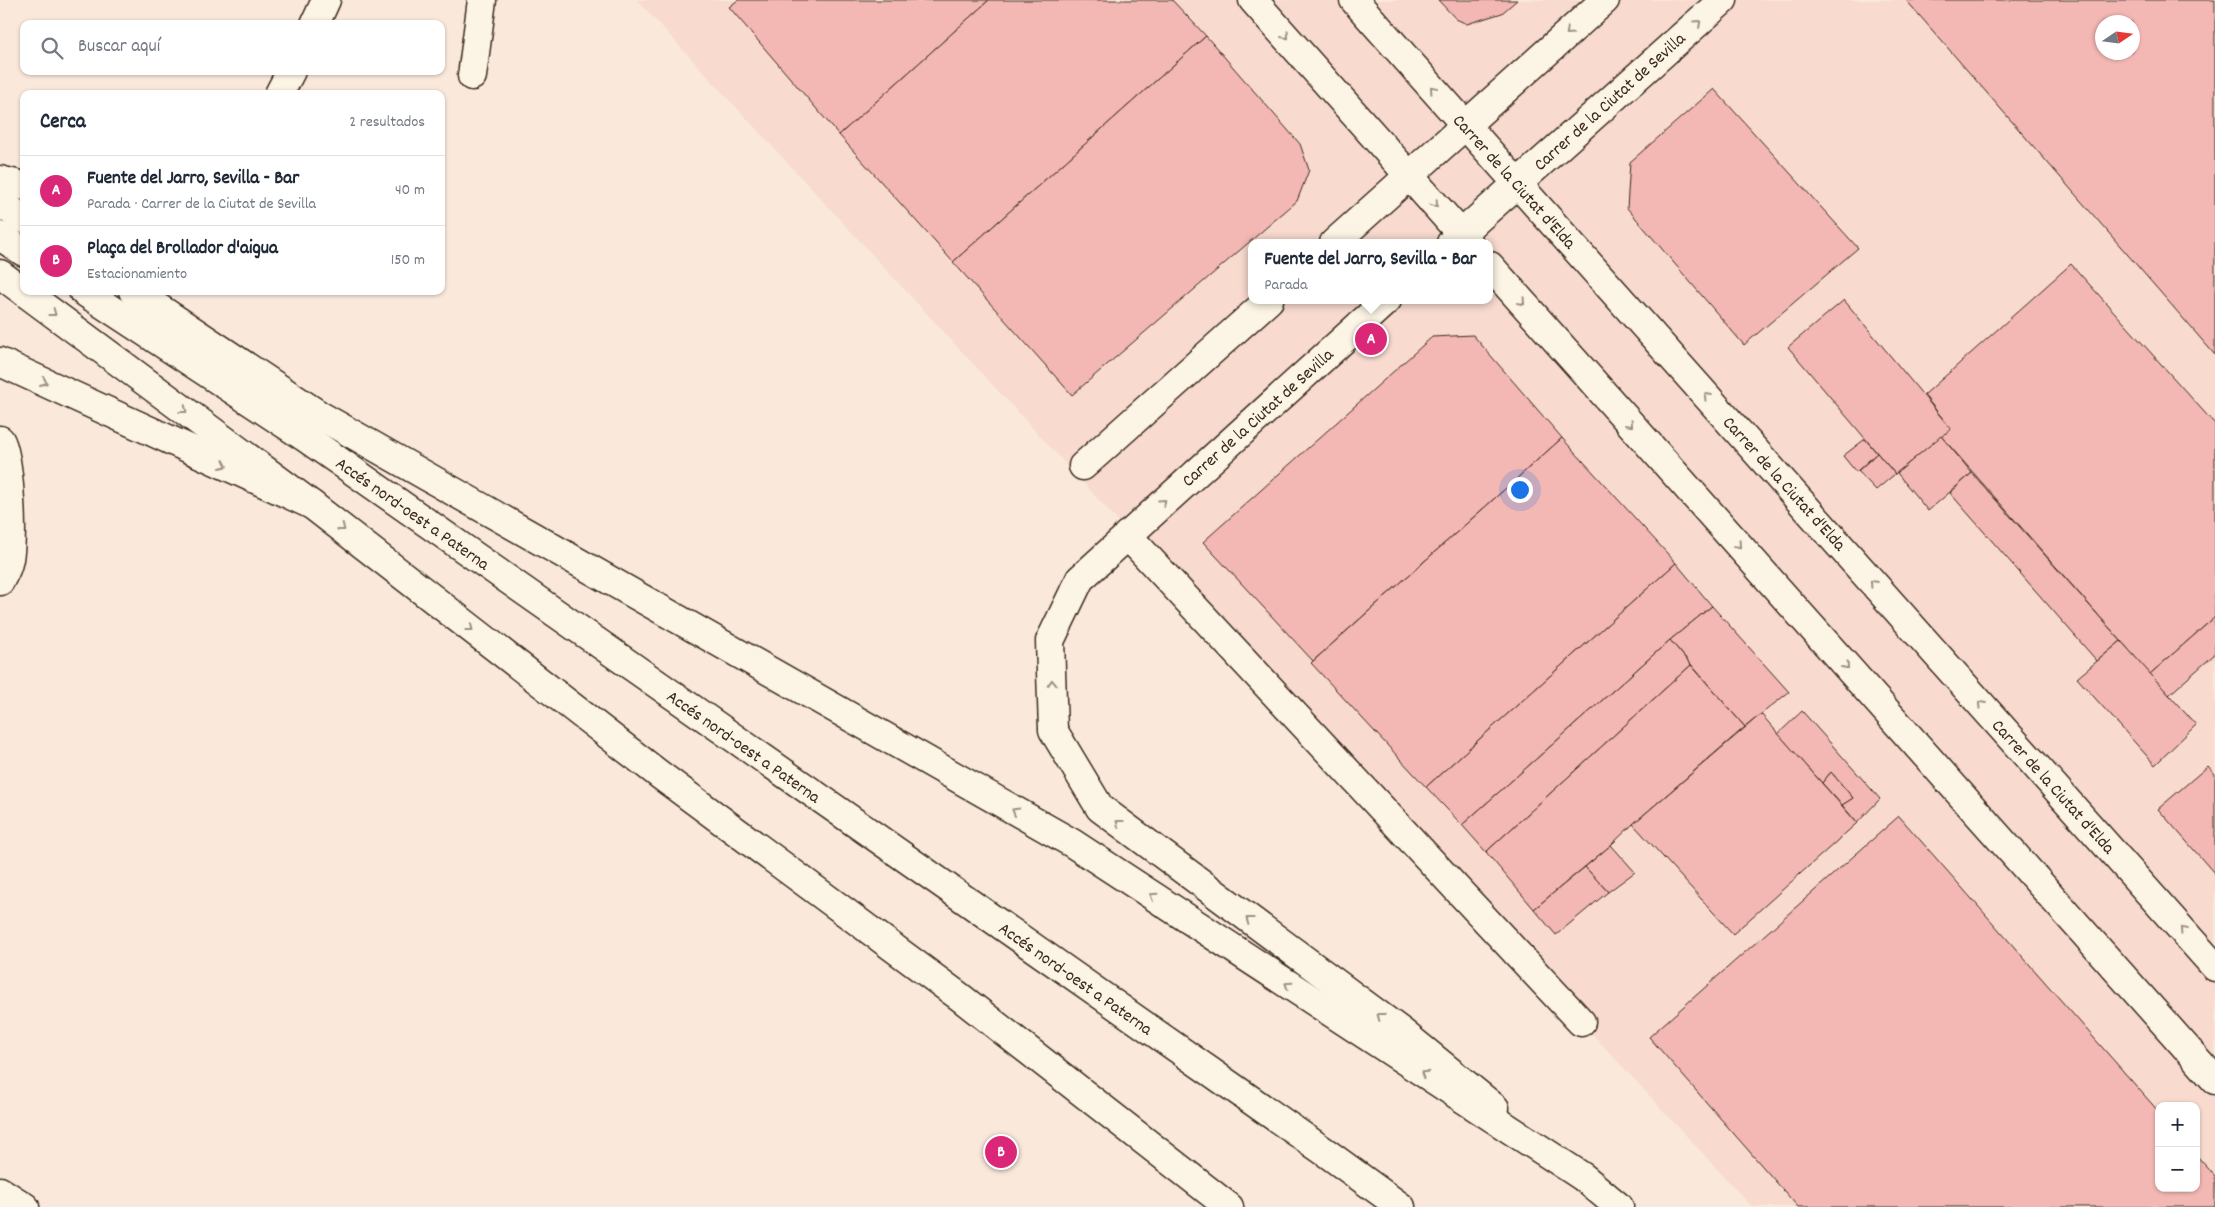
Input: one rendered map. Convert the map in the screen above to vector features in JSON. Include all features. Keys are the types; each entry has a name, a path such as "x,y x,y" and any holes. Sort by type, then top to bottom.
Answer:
{"main road":[{"path":"317,20 326,0"},
{"path":"472,76 482,0"},
{"path":"1253,0 1410,175 1460,239"},
{"name":"Carrer de la Ciutat d'Elda","path":"1354,0 2215,967"},
{"path":"1338,239 1605,0"},
{"name":"Carrer de la Ciutat de Sevilla","path":"1462,239 1518,183 1723,0"},
{"path":"281,90 289,75"},
{"path":"0,180 20,185"},
{"path":"0,203 20,216"},
{"path":"0,236 20,249"},
{"path":"1493,269 2215,1080"},
{"path":"0,274 20,289"},
{"path":"28,295 312,505 660,775 960,997 1229,1207"},
{"name":"Accés nord-oest a Paterna","path":"90,295 306,438 1328,1154 1400,1207"},
{"path":"139,295 319,415 1072,843 1583,1177 1619,1207"},
{"path":"1083,466 1265,304"},
{"name":"Carrer de la Ciutat de Sevilla","path":"1383,304 1080,579 1050,641 1053,730 1100,808 1403,1033 1583,1177"},
{"path":"0,362 312,505"},
{"path":"0,440 5,448 10,502 8,563 0,581"},
{"path":"1127,535 1581,1022"},
{"path":"0,1191 25,1207"}],"shaded area":[{"path":"637,0 2215,0 2215,1207 1752,1207"}],"building":[{"path":"738,0 989,0 839,135 729,7"},
{"path":"989,0 1172,0 1206,36 953,262 839,135"},
{"path":"1438,0 1517,0 1502,13 1467,24 1456,19"},
{"path":"1906,0 2215,0 2215,355"},
{"path":"1206,36 1300,144 1309,170 1297,201 1253,239 1248,239 1248,243 1072,395 953,262"},
{"path":"1714,89 1858,248 1744,345 1627,208 1630,162"},
{"path":"2071,264 2215,424 2215,617 2150,674 1941,436 1951,429 1924,395"},
{"path":"1844,300 1951,429 1895,474 1788,347"},
{"path":"1473,335 1562,438 1313,661 1203,542 1432,337"},
{"path":"1941,436 1972,473 1928,511 1897,473"},
{"path":"1562,438 1676,563 1426,787 1311,663"},
{"path":"1865,439 1877,453 1856,472 1843,456"},
{"path":"1877,453 1895,474 1876,490 1858,471"},
{"path":"1972,473 2121,641 2097,661 1950,493"},
{"path":"1676,563 1712,606 1670,640 1462,825 1426,787"},
{"path":"1712,606 1789,692 1745,727 1670,640"},
{"path":"2215,617 2215,654 2169,695 2150,674"},
{"path":"1670,640 1691,665 1486,852 1462,825"},
{"path":"2121,641 2196,725 2155,765 2077,678"},
{"path":"1691,665 1745,727 1611,845 1534,909 1486,852"},
{"path":"1802,711 1880,799 1857,823 1842,805 1853,798 1831,772 1822,783 1778,734"},
{"path":"1761,714 1857,823 1733,934 1633,824"},
{"path":"2208,766 2215,774 2215,874 2158,809"},
{"path":"1831,772 1853,798 1842,805 1822,783"},
{"path":"1899,816 2155,1107 2155,1192 2200,1192 2200,1159 2215,1176 2215,1207 1798,1207 1649,1037"},
{"path":"1611,845 1635,872 1608,892 1585,867"},
{"path":"1585,867 1608,892 1556,935 1534,909"}],"place":[{"name":"Fuente del Jarro, Sevilla - Bar","path":"1371,339"},
{"name":"Plaça del Brollador d'aigua","path":"1001,1152"}]}
